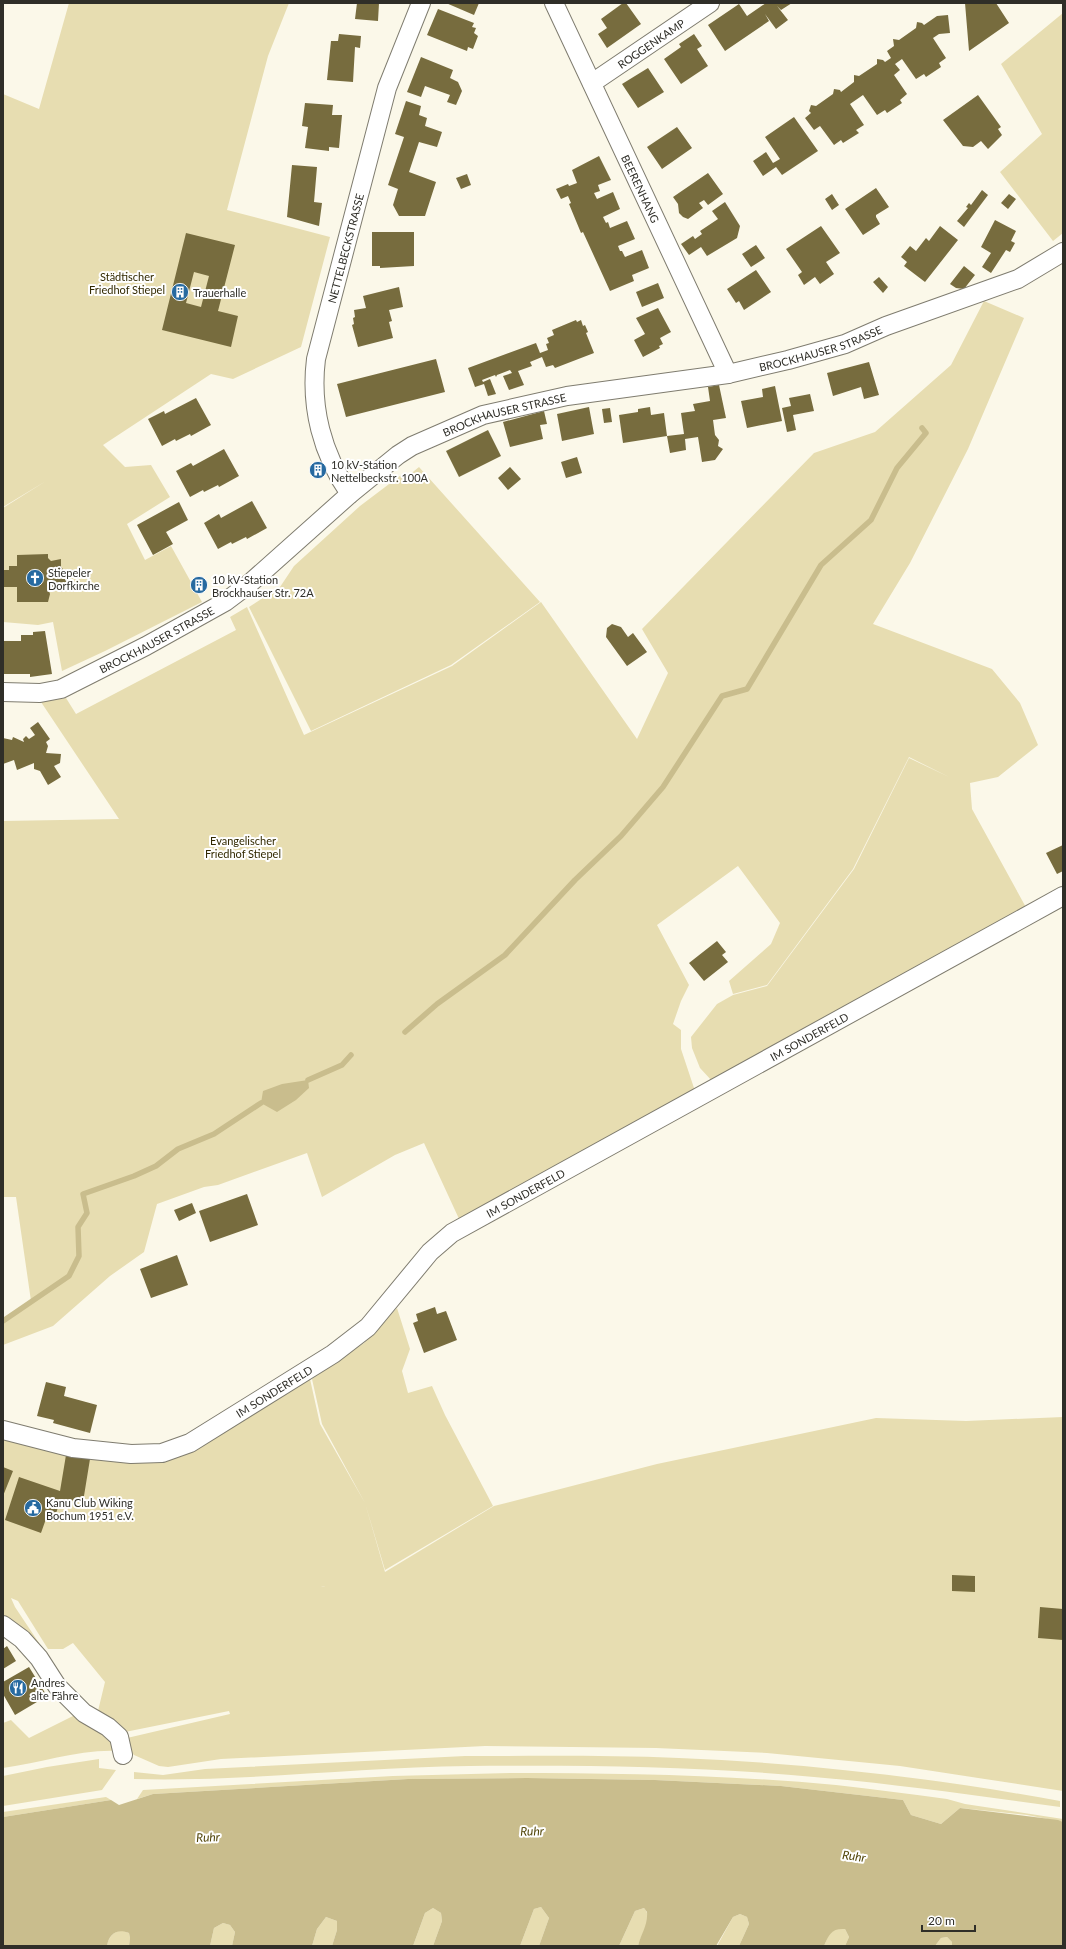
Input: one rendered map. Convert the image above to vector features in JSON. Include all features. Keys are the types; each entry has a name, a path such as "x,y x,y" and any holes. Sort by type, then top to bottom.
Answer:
{"street":[{"name":"NETTELBECKSTRASSE","path":"350,494 338,477 328,455 317,416 314,389 316,359 387,88 421,3"},
{"name":"BEERENHANG","path":"554,3 728,374"},
{"name":"ROGGENKAMP","path":"592,84 710,3"},
{"name":"BROCKHAUSER STRASSE","path":"3,692 40,693 61,689 225,602 249,584 350,494 398,455 412,446 483,415 566,396 728,374 788,360 845,344 886,326 1018,279 1063,252"},
{"name":"IM SONDERFELD","path":"3,1430 73,1448 131,1454 162,1453 190,1443 303,1374 333,1354 368,1327 430,1252 452,1233 1063,896"},
{"path":"3,1625 22,1640 39,1658 57,1686 84,1713 108,1727 119,1737 123,1755"}],"green space":[{"name":"Städtischer Friedhof Stiepel","path":"69,3 289,3 268,56 227,210 330,237 301,347 233,379 211,374 103,445 125,467 151,465 170,497 127,524 145,560 171,546 202,602 62,671 53,622 38,625 3,622 3,508 46,481 3,507 3,94 39,109"},
{"path":"1063,13 1063,233 1053,241 1000,172 1042,134 1001,64"},
{"name":"Evangelischer Friedhof Stiepel","path":"984,301 1024,318 968,449 910,563 873,624 992,669 1020,703 1038,745 998,777 970,783 972,809 1028,911 712,1081 700,1068 692,1048 691,1037 717,1004 733,995 767,986 854,869 909,758 949,777 909,757 853,869 767,985 733,994 729,981 771,944 780,923 738,866 657,925 689,985 681,1001 673,1024 681,1030 681,1049 695,1091 460,1221 424,1143 395,1155 322,1197 307,1153 218,1185 204,1187 157,1204 144,1252 110,1276 53,1326 3,1345 3,1318 31,1301 16,1197 3,1197 3,821 119,819 41,702 66,698 76,714 236,630 230,617 247,607 304,735 452,666 541,602 637,739 668,673 642,629 814,453 875,432 951,365"},
{"path":"419,467 540,602 451,665 311,731 249,607 280,587 294,566 360,506 405,472 408,476"},
{"path":"397,1308 410,1349 402,1371 408,1393 432,1386 445,1415 493,1506 385,1570 365,1503 322,1424 312,1379 364,1343"},
{"path":"310,1379 320,1424 365,1503 385,1572 494,1506 657,1464 876,1418 966,1421 1063,1417 1063,1791 900,1766 767,1753 656,1748 485,1746 221,1759 168,1767 159,1766 134,1755 130,1751 127,1738 230,1714 229,1711 125,1732 97,1715 105,1682 73,1643 63,1649 48,1649 18,1601 11,1598 15,1607 39,1643 36,1643 3,1620 3,1435 125,1463 164,1459"},
{"path":"79,1713 100,1725 119,1751 75,1754 3,1768 3,1723 11,1720 29,1738"},
{"path":"465,1756 652,1757 727,1760 823,1768 965,1785 1060,1801 1060,1807 876,1783 771,1773 685,1768 599,1766 469,1766 218,1778 134,1779 134,1772 163,1775 205,1769"},
{"path":"99,1759 99,1768 116,1770 102,1790 3,1806 3,1776"},
{"path":"511,1773 674,1775 836,1785 947,1799 965,1804 1063,1819 1063,1822 1027,1815 960,1808 941,1824 911,1815 903,1800 781,1786 655,1780 527,1778 408,1779 153,1794 137,1799 143,1790 393,1776"},
{"path":"106,1797 111,1800 3,1817 3,1812"},
{"path":"541,1907 549,1918 539,1946 520,1946 534,1909"},
{"path":"433,1908 441,1913 442,1921 433,1946 413,1946 425,1913"},
{"path":"644,1908 648,1917 638,1946 619,1946 635,1911"},
{"path":"740,1914 747,1917 749,1924 739,1946 717,1946 733,1917"},
{"path":"326,1917 337,1921 337,1930 332,1946 312,1946 317,1929"},
{"path":"223,1923 230,1925 235,1932 232,1946 210,1946 214,1928"},
{"path":"836,1929 845,1929 849,1937 845,1946 824,1946 829,1934"},
{"path":"121,1930 129,1933 129,1946 107,1946 108,1940 111,1936"},
{"path":"947,1937 952,1942 952,1946 935,1946 941,1938"}],"water":[{"path":"308,1080 309,1088 296,1100 277,1112 261,1103 263,1091 282,1084"},
{"name":"Ruhr","path":"527,1778 655,1780 781,1786 903,1800 911,1815 941,1824 960,1808 1058,1820 1063,1822 1063,1946 952,1946 952,1942 947,1937 941,1938 935,1946 845,1946 849,1937 845,1929 841,1929 832,1933 824,1946 739,1946 749,1924 747,1917 740,1914 733,1917 716,1946 638,1946 647,1917 647,1912 644,1908 635,1911 619,1946 539,1946 549,1918 541,1907 534,1909 520,1946 433,1946 442,1921 441,1913 433,1908 425,1913 413,1946 332,1946 337,1930 337,1921 326,1917 317,1929 312,1946 232,1946 235,1932 230,1925 223,1923 214,1928 210,1946 129,1946 129,1933 121,1931 112,1935 107,1946 3,1946 3,1817 111,1800 119,1805 153,1794 408,1779"}],"building":[{"path":"357,3 379,3 378,21 355,19"},
{"path":"446,3 479,3 474,15"},
{"path":"623,3 626,3 641,24 607,48 598,34 607,28 601,19"},
{"path":"766,3 792,3 781,10 777,6 788,20 776,29 765,14 769,21 725,51 708,25 739,4 747,16"},
{"path":"965,3 996,3 1009,23 969,51"},
{"path":"438,9 474,23 472,27 476,28 474,33 478,36 473,49 468,47 467,51 427,35"},
{"path":"948,15 950,33 939,34 933,38 946,58 939,63 941,67 926,77 924,74 916,79 902,59 895,64 900,70 894,75 907,94 900,100 902,103 887,113 885,110 877,115 863,95 850,104 864,125 856,130 859,133 843,143 841,140 834,145 820,126 814,130 805,118 811,113 809,111 811,105 816,106 833,94 834,89 840,90 841,92 854,82 854,75 859,76 877,64 877,59 885,62 891,58 887,51 894,46 893,39 899,40 916,28 917,22 924,25 937,16"},
{"path":"339,34 361,36 360,48 355,47 353,82 327,80 331,41 338,41"},
{"path":"694,34 702,46 697,49 708,66 681,84 664,59 681,47 679,44"},
{"path":"421,57 453,70 450,78 458,82 462,91 456,105 447,102 450,95 425,86 421,97 407,92"},
{"path":"648,68 664,92 638,108 622,84"},
{"path":"978,95 1001,127 998,129 1002,135 988,149 981,141 973,147 963,146 943,120"},
{"path":"406,101 421,106 419,115 427,118 425,126 442,132 437,147 419,142 409,172 436,182 425,216 399,216 393,205 398,189 388,185 404,137 395,134"},
{"path":"305,103 333,105 332,115 342,115 339,148 329,147 329,151 305,148 308,127 302,126"},
{"path":"794,117 818,151 782,175 776,167 763,176 753,161 766,152 773,163 780,159 765,137"},
{"path":"677,127 692,148 662,169 647,147"},
{"path":"599,156 611,180 598,185 600,191 594,193 597,199 613,192 620,209 603,217 606,223 608,222 610,228 627,221 635,239 618,246 620,251 622,251 625,257 642,250 649,268 632,275 634,281 610,291 583,232 581,233 569,204 571,203 568,196 561,199 556,189 568,184 569,186 577,183 572,170"},
{"path":"292,165 317,167 314,202 322,203 319,226 287,217"},
{"path":"708,173 723,194 708,205 704,200 699,203 703,208 688,219 683,217 679,213 678,204 673,197"},
{"path":"467,174 471,185 461,189 456,178"},
{"path":"876,188 889,207 876,215 880,224 863,235 845,209"},
{"path":"982,190 988,195 964,227 957,221 968,208 966,207 969,203 971,205"},
{"path":"832,194 839,205 832,210 825,199"},
{"path":"1009,194 1016,199 1008,209 1001,203"},
{"path":"725,202 740,226 737,238 707,256 701,247 689,255 681,244 693,236 695,239 702,234 700,231 718,219 712,211"},
{"path":"995,220 1016,231 1011,241 1015,243 1010,252 1006,250 991,273 982,267 991,253 981,247"},
{"path":"821,226 840,253 826,262 834,274 820,284 815,277 804,285 798,275 802,272 786,249"},
{"path":"940,226 958,240 925,282 904,266 907,262 901,257 910,246 916,251 926,238 929,241"},
{"path":"372,232 414,232 414,266 380,268 380,266 372,266"},
{"name":"Trauerhalle","path":"186,233 235,245 218,311 238,316 231,347 162,330","holes":["194,272 209,276 201,307 186,303"]},
{"path":"756,245 765,258 751,267 742,254"},
{"path":"964,266 975,275 964,289 956,288 950,284"},
{"path":"756,270 771,292 744,310 739,301 736,303 727,289"},
{"path":"879,277 888,287 883,293 873,282"},
{"path":"658,283 664,298 642,307 636,292"},
{"path":"399,287 403,307 389,310 392,321 389,322 393,338 358,347 352,325 354,324 353,318 355,317 354,310 366,308 363,296"},
{"path":"658,308 671,332 660,338 663,344 659,346 660,348 643,357 634,340 645,334 636,318"},
{"path":"576,320 577,322 581,320 583,326 585,325 588,332 586,333 594,353 555,368 553,365 546,367 542,357 530,362 532,366 518,371 524,385 509,390 503,376 512,373 510,370 497,375 496,377 495,375 482,380 483,382 490,379 496,394 488,396 484,384 475,387 468,368 536,343 540,353 548,350 546,344 549,343 547,338 554,335 552,330"},
{"path":"436,359 445,392 346,417 337,384"},
{"path":"869,362 879,395 864,399 861,387 833,396 827,373"},
{"path":"719,385 726,418 713,420 715,435 719,440 718,446 723,449 715,460 702,462 698,437 685,439 686,450 670,453 667,436 684,434 681,413 695,411 693,404 710,401 708,387"},
{"path":"775,386 782,421 747,428 741,401 763,397 762,389"},
{"path":"810,394 814,411 793,415 796,430 787,432 782,408 791,406 789,398"},
{"path":"196,398 211,425 191,436 190,434 176,441 175,439 162,446 148,419 164,411 165,414"},
{"path":"589,407 594,434 562,441 557,414"},
{"path":"650,407 651,415 664,413 667,436 623,443 619,415 638,412 638,409"},
{"path":"610,408 612,422 604,423 602,409"},
{"path":"544,411 547,424 540,425 543,439 510,447 503,422"},
{"path":"488,430 501,456 459,477 446,451"},
{"path":"224,449 239,476 219,487 218,485 204,492 203,490 190,497 176,471 191,463 193,466"},
{"path":"577,457 582,473 566,478 561,462"},
{"path":"510,467 521,479 508,490 498,478"},
{"path":"252,501 267,528 247,539 246,537 232,544 231,542 218,549 204,523 219,514 221,518"},
{"path":"179,502 188,520 166,532 173,544 153,555 137,525"},
{"name":"Stiepeler Dorfkirche","path":"48,554 48,558 51,561 61,559 61,567 66,572 68,571 70,573 68,575 68,581 71,582 69,585 67,584 61,592 60,589 48,588 50,594 48,602 17,602 17,587 3,587 3,570 9,570 9,566 17,566 17,555"},
{"path":"612,624 621,627 628,637 633,633 647,652 627,666 606,637 607,628"},
{"path":"45,631 52,674 30,677 30,674 3,674 3,641 21,641 21,635 33,635 33,632"},
{"path":"38,722 50,739 46,742 48,746 46,753 61,754 60,763 54,766 61,777 48,785 40,771 34,769 34,763 17,770 14,760 3,764 3,738 12,740 13,737 24,742 23,739 26,736 29,739 35,735 30,728"},
{"path":"1063,845 1063,871 1057,874 1046,853"},
{"path":"717,941 726,952 722,955 728,962 704,981 689,963"},
{"path":"247,1194 258,1225 210,1242 199,1211"},
{"path":"192,1203 196,1213 179,1221 174,1210"},
{"path":"177,1255 188,1285 151,1298 140,1269"},
{"path":"435,1307 437,1314 446,1311 457,1340 424,1353 413,1323 418,1321 416,1314"},
{"path":"46,1382 66,1387 64,1396 97,1405 90,1433 53,1423 54,1420 37,1416"},
{"name":"Kanu Club Wiking Bochum 1951 e.V.","path":"66,1455 90,1459 83,1502 61,1499 54,1519 47,1516 41,1533 5,1520 19,1477 60,1491"},
{"path":"3,1467 13,1471 3,1496"},
{"path":"952,1575 975,1576 975,1592 952,1591"},
{"path":"1040,1607 1063,1609 1063,1640 1038,1638"},
{"path":"7,1646 16,1661 3,1669 3,1649"},
{"path":"29,1667 47,1696 15,1715 3,1694 3,1682"}],"waterway":[{"path":"405,1032 437,1004 505,955 575,880 621,836 663,787 722,696 747,689 821,565 871,520 897,468 926,433 922,428"},
{"path":"308,1080 342,1065 351,1055"},
{"path":"3,1321 69,1276 79,1256 78,1227 87,1213 83,1194 134,1176 156,1166 178,1149 214,1134 261,1103"}],"place":[{"name":"Trauerhalle","path":"180,292"},
{"name":"10 kV-Station Nettelbeckstr. 100A","path":"318,470"},
{"name":"Stiepeler Dorfkirche","path":"35,578"},
{"name":"10 kV-Station Brockhauser Str. 72A","path":"199,585"},
{"name":"Kanu Club Wiking Bochum 1951 e.V.","path":"33,1508"},
{"name":"Andres alte Fähre","path":"18,1688"}]}
